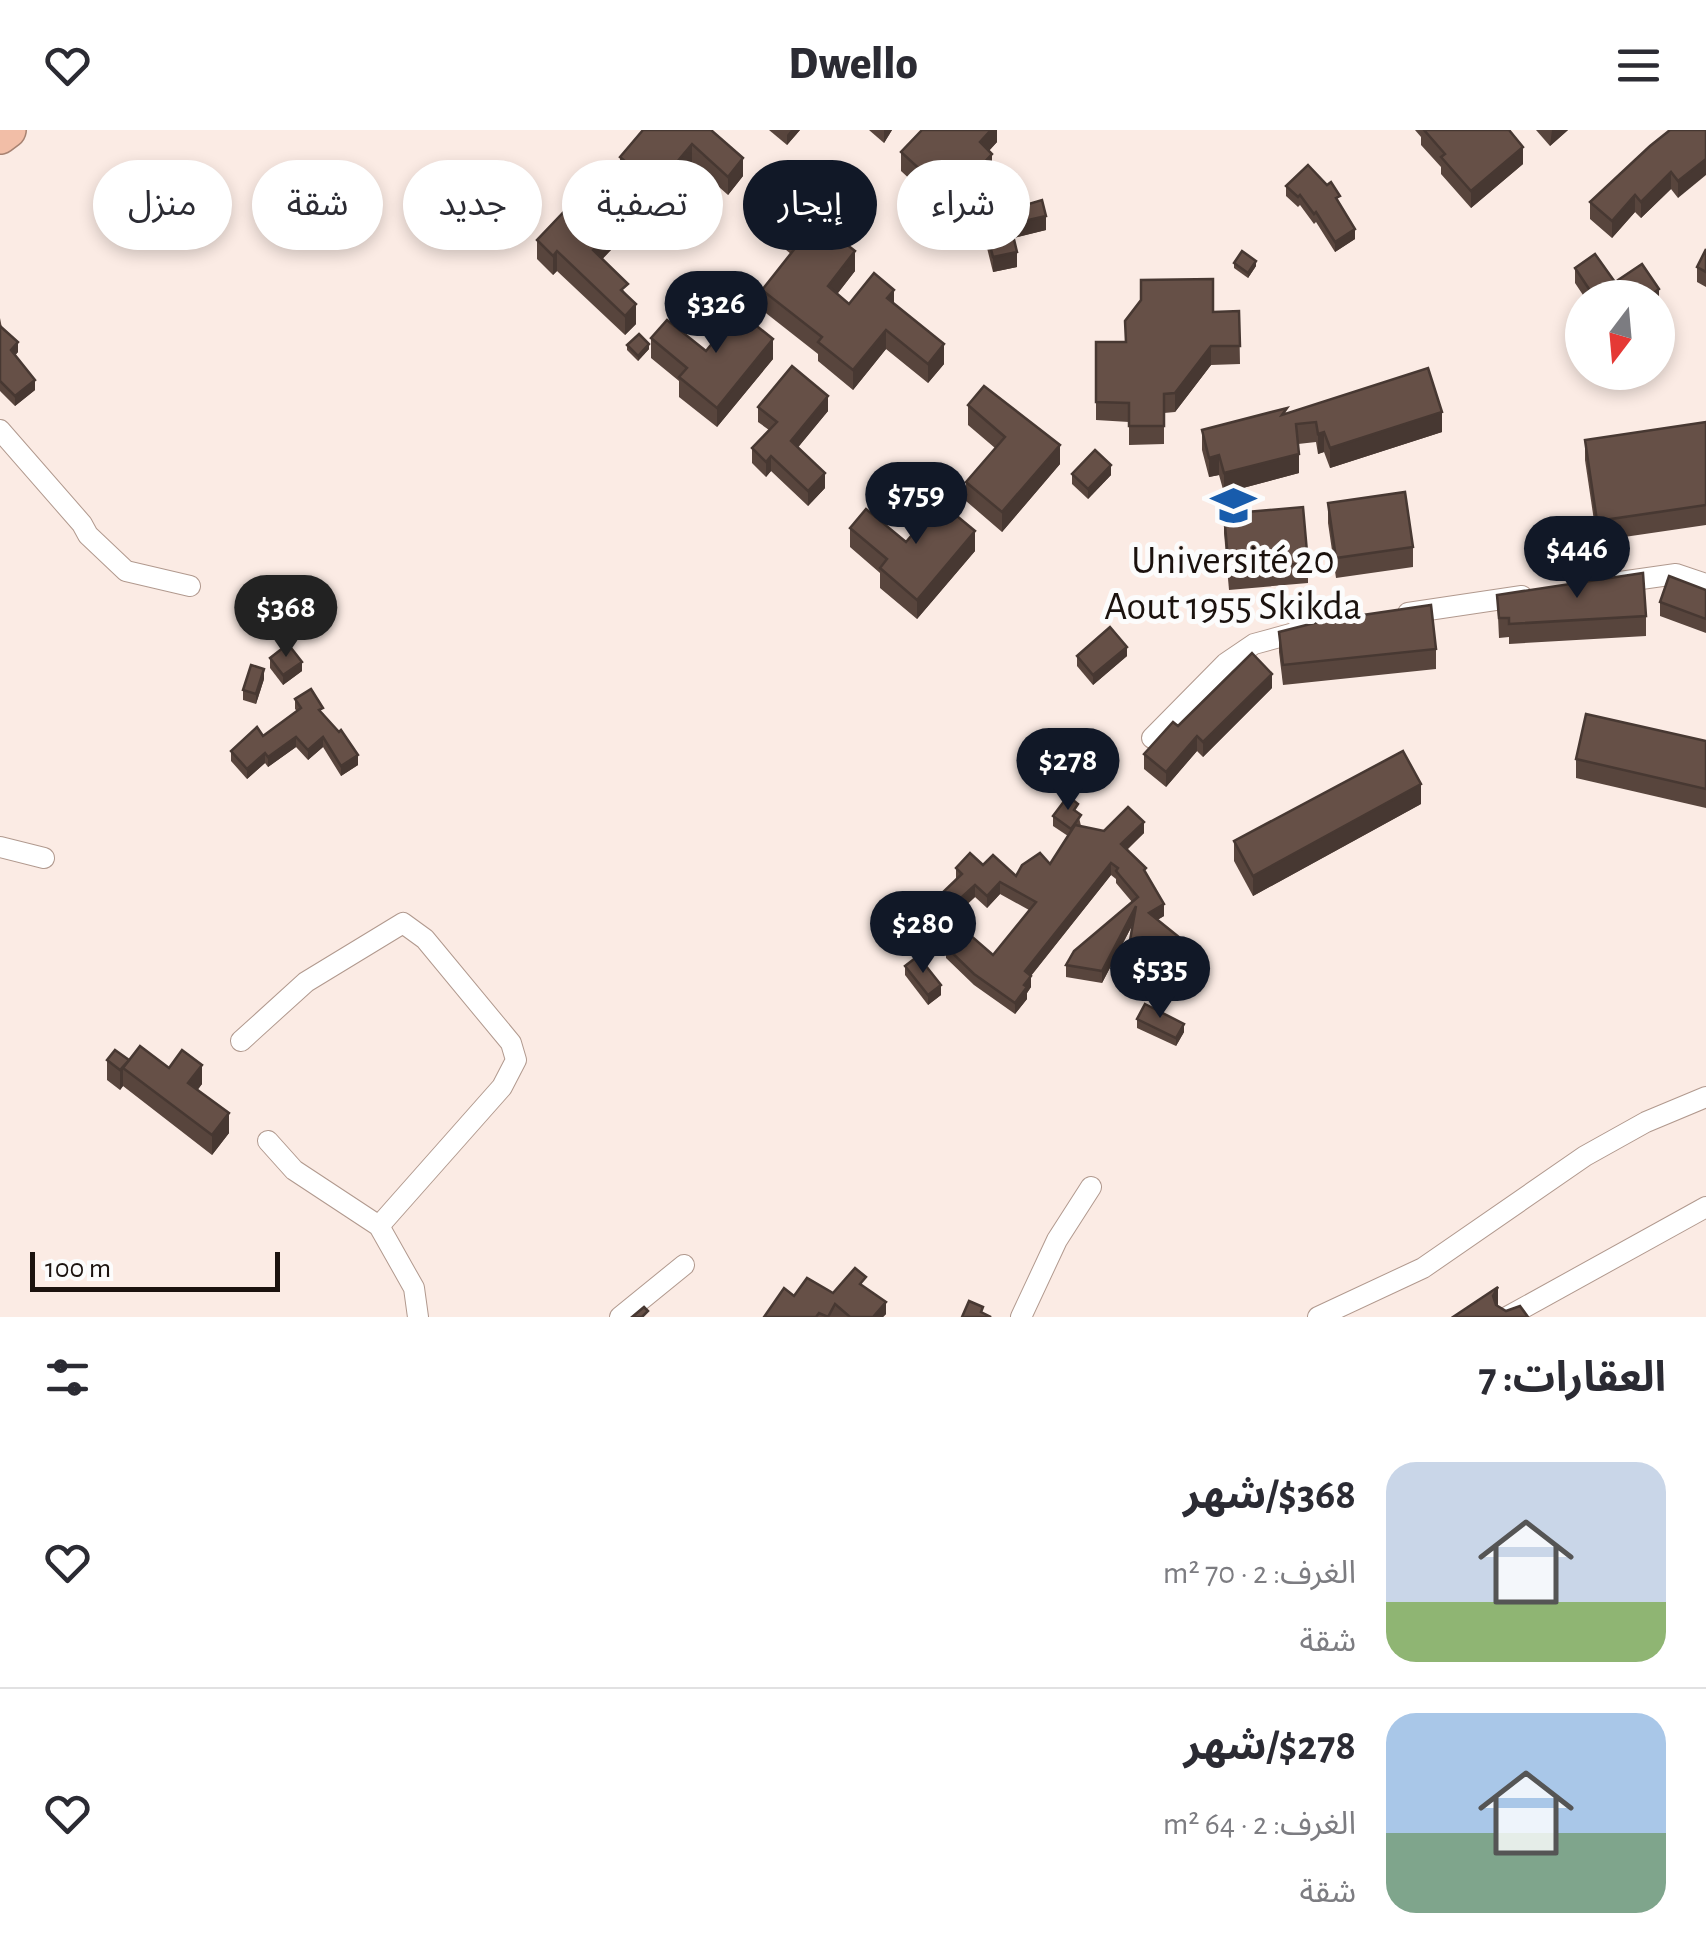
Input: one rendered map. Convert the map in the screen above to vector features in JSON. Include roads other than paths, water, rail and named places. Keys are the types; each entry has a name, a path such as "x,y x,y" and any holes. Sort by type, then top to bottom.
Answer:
{"highway":[{"path":"0,136 8,130"}],"street":[{"path":"0,430 82,524 88,536 126,571 190,586"},
{"path":"1602,584 1676,574 1706,584"},
{"path":"1395,615 1546,593"},
{"path":"1152,738 1226,663 1254,644 1318,627"},
{"path":"0,847 44,858"},
{"path":"241,1041 306,982 404,923 425,939 511,1043 516,1060 502,1087 379,1226"},
{"path":"1318,1317 1424,1268 1585,1156 1646,1122 1706,1097"},
{"path":"268,1141 294,1170 379,1226 414,1288 418,1317"},
{"path":"1021,1317 1057,1240 1091,1187"},
{"path":"1507,1317 1706,1207"},
{"path":"620,1317 684,1266"}],"place":[{"name":"Université 20 Aout 1955 Skikda","path":"1233,506"}]}
